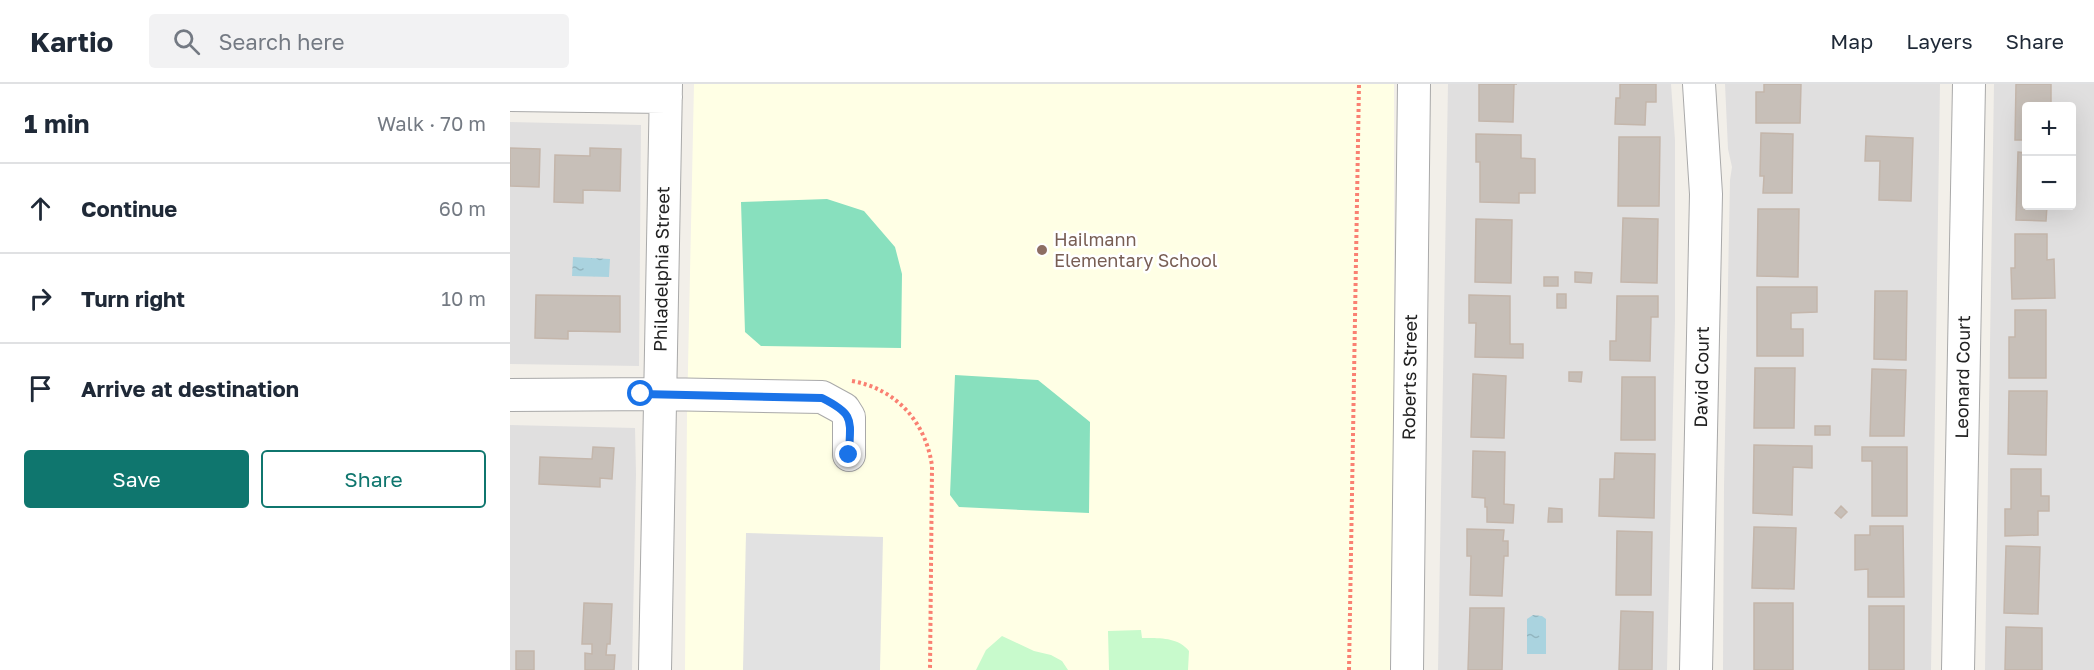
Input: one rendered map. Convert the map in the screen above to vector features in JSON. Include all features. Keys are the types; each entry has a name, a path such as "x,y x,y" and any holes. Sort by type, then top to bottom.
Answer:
{"street":[{"name":"Roberts Street","path":"1407,670 1413,84"},
{"name":"David Court","path":"1696,670 1706,194 1699,84"},
{"name":"Leonard Court","path":"1958,670 1969,84"},
{"path":"510,95 666,91"},
{"name":"Philadelphia Street","path":"655,670 666,91"},
{"path":"510,395 659,394 822,398 844,409 849,417 849,455"}],"path":[{"path":"1349,670 1359,84"}],"shaded area":[{"name":"Hailmann Elementary School","path":"694,84 1394,84 1394,487 1390,670 685,670 687,415"},
{"path":"1448,84 1671,84 1675,140 1675,321 1667,670 1438,670"},
{"path":"1725,84 1940,84 1931,670 1723,670 1724,486 1732,167 1728,149"},
{"path":"1994,84 2094,84 2094,670 1985,670"},
{"path":"510,122 641,125 639,366 510,364"},
{"path":"510,425 635,428 632,670 510,670"},
{"path":"746,533 883,537 880,670 743,670"}],"green space":[{"path":"827,199 864,211 895,247 902,274 901,348 761,346 745,332 741,202"},
{"path":"955,375 1038,380 1090,422 1089,513 959,507 950,495"},
{"path":"1141,630 1142,638 1168,639 1185,646 1189,651 1188,670 1109,670 1108,631"},
{"path":"1002,636 1034,651 1051,655 1062,661 1068,670 976,670 986,650"}],"water":[{"path":"573,257 610,259 609,277 572,276"},
{"path":"1533,615 1546,619 1546,654 1527,654 1527,619"}],"building":[{"path":"1479,84 1514,84 1513,122 1479,121"},
{"path":"1620,84 1656,84 1656,102 1646,102 1645,125 1615,124 1616,98 1620,98"},
{"path":"1764,84 1801,84 1800,123 1756,123 1756,92 1764,92"},
{"path":"2016,84 2051,84 2051,102 2022,102 2022,140 2015,140"},
{"path":"1761,133 1793,134 1792,193 1763,193 1764,176 1760,176"},
{"path":"1476,134 1521,135 1521,158 1535,159 1535,193 1519,193 1519,203 1480,202 1480,162 1476,162"},
{"path":"1866,136 1913,138 1911,201 1879,200 1880,161 1865,161"},
{"path":"1619,137 1660,137 1659,206 1618,206"},
{"path":"510,148 540,149 539,187 510,186"},
{"path":"590,148 621,149 620,191 583,190 583,203 554,202 555,155 590,156"},
{"path":"2018,152 2022,152 2022,210 2047,210 2046,221 2016,220"},
{"path":"1758,209 1799,209 1798,277 1757,276"},
{"path":"1623,218 1658,219 1657,283 1621,282"},
{"path":"1476,219 1512,220 1511,283 1475,282"},
{"path":"2015,234 2047,234 2047,260 2054,259 2055,298 2012,299 2011,268 2015,268"},
{"path":"1575,272 1592,273 1591,283 1575,282"},
{"path":"1544,277 1558,277 1558,286 1544,286"},
{"path":"1757,287 1817,287 1817,312 1791,313 1791,329 1803,329 1803,356 1757,356"},
{"path":"1875,291 1907,291 1906,360 1874,359"},
{"path":"1557,294 1566,294 1566,308 1557,308"},
{"path":"536,295 620,296 620,332 568,331 568,339 535,338"},
{"path":"1469,295 1510,296 1510,344 1523,344 1523,358 1475,357 1476,323 1469,323"},
{"path":"1617,296 1658,296 1658,317 1651,317 1650,361 1610,360 1610,341 1616,341"},
{"path":"2015,310 2046,310 2046,378 2009,378 2009,337 2015,337"},
{"path":"1755,368 1795,368 1794,428 1754,428"},
{"path":"1872,369 1906,370 1904,436 1870,436"},
{"path":"1569,372 1582,372 1581,382 1569,381"},
{"path":"1473,374 1506,376 1504,438 1471,437"},
{"path":"1622,377 1655,377 1655,440 1621,440"},
{"path":"2009,391 2047,391 2046,455 2008,454"},
{"path":"1815,426 1830,426 1830,435 1815,435"},
{"path":"1754,445 1812,446 1812,468 1793,467 1792,515 1753,513"},
{"path":"593,447 614,448 612,479 600,478 600,487 539,484 540,457 592,459"},
{"path":"1862,447 1907,447 1907,516 1872,516 1872,461 1862,461"},
{"path":"1473,451 1505,452 1504,504 1514,505 1513,523 1487,522 1485,498 1472,497"},
{"path":"1615,453 1655,454 1654,518 1599,516 1600,479 1614,479"},
{"path":"2011,469 2041,469 2041,496 2049,496 2049,511 2038,511 2038,535 2005,536 2005,509 2011,509"},
{"path":"1841,506 1847,512 1841,518 1835,513"},
{"path":"1549,508 1562,509 1562,522 1548,522"},
{"path":"1870,526 1903,526 1904,597 1868,597 1868,569 1855,570 1855,535 1870,535"},
{"path":"1754,527 1796,528 1794,589 1752,588"},
{"path":"1467,529 1504,530 1503,541 1508,541 1508,556 1504,556 1502,596 1470,595 1471,556 1467,556"},
{"path":"1617,531 1652,532 1651,595 1616,595"},
{"path":"2006,546 2040,547 2038,614 2004,613"},
{"path":"584,603 612,604 610,644 607,644 606,655 615,655 614,670 585,670 585,653 592,654 592,644 582,644"},
{"path":"1754,603 1793,603 1793,670 1754,670"},
{"path":"1869,606 1904,606 1904,670 1869,670"},
{"path":"1470,608 1504,608 1502,670 1468,670"},
{"path":"1621,611 1653,612 1652,670 1619,670"},
{"path":"2006,627 2042,628 2042,670 2005,670"},
{"path":"516,651 534,651 534,670 516,670"}],"place":[{"name":"Hailmann Elementary School","path":"1042,250"}],"route":[{"path":"641,394 822,398 844,409 849,417 849,455"}]}
